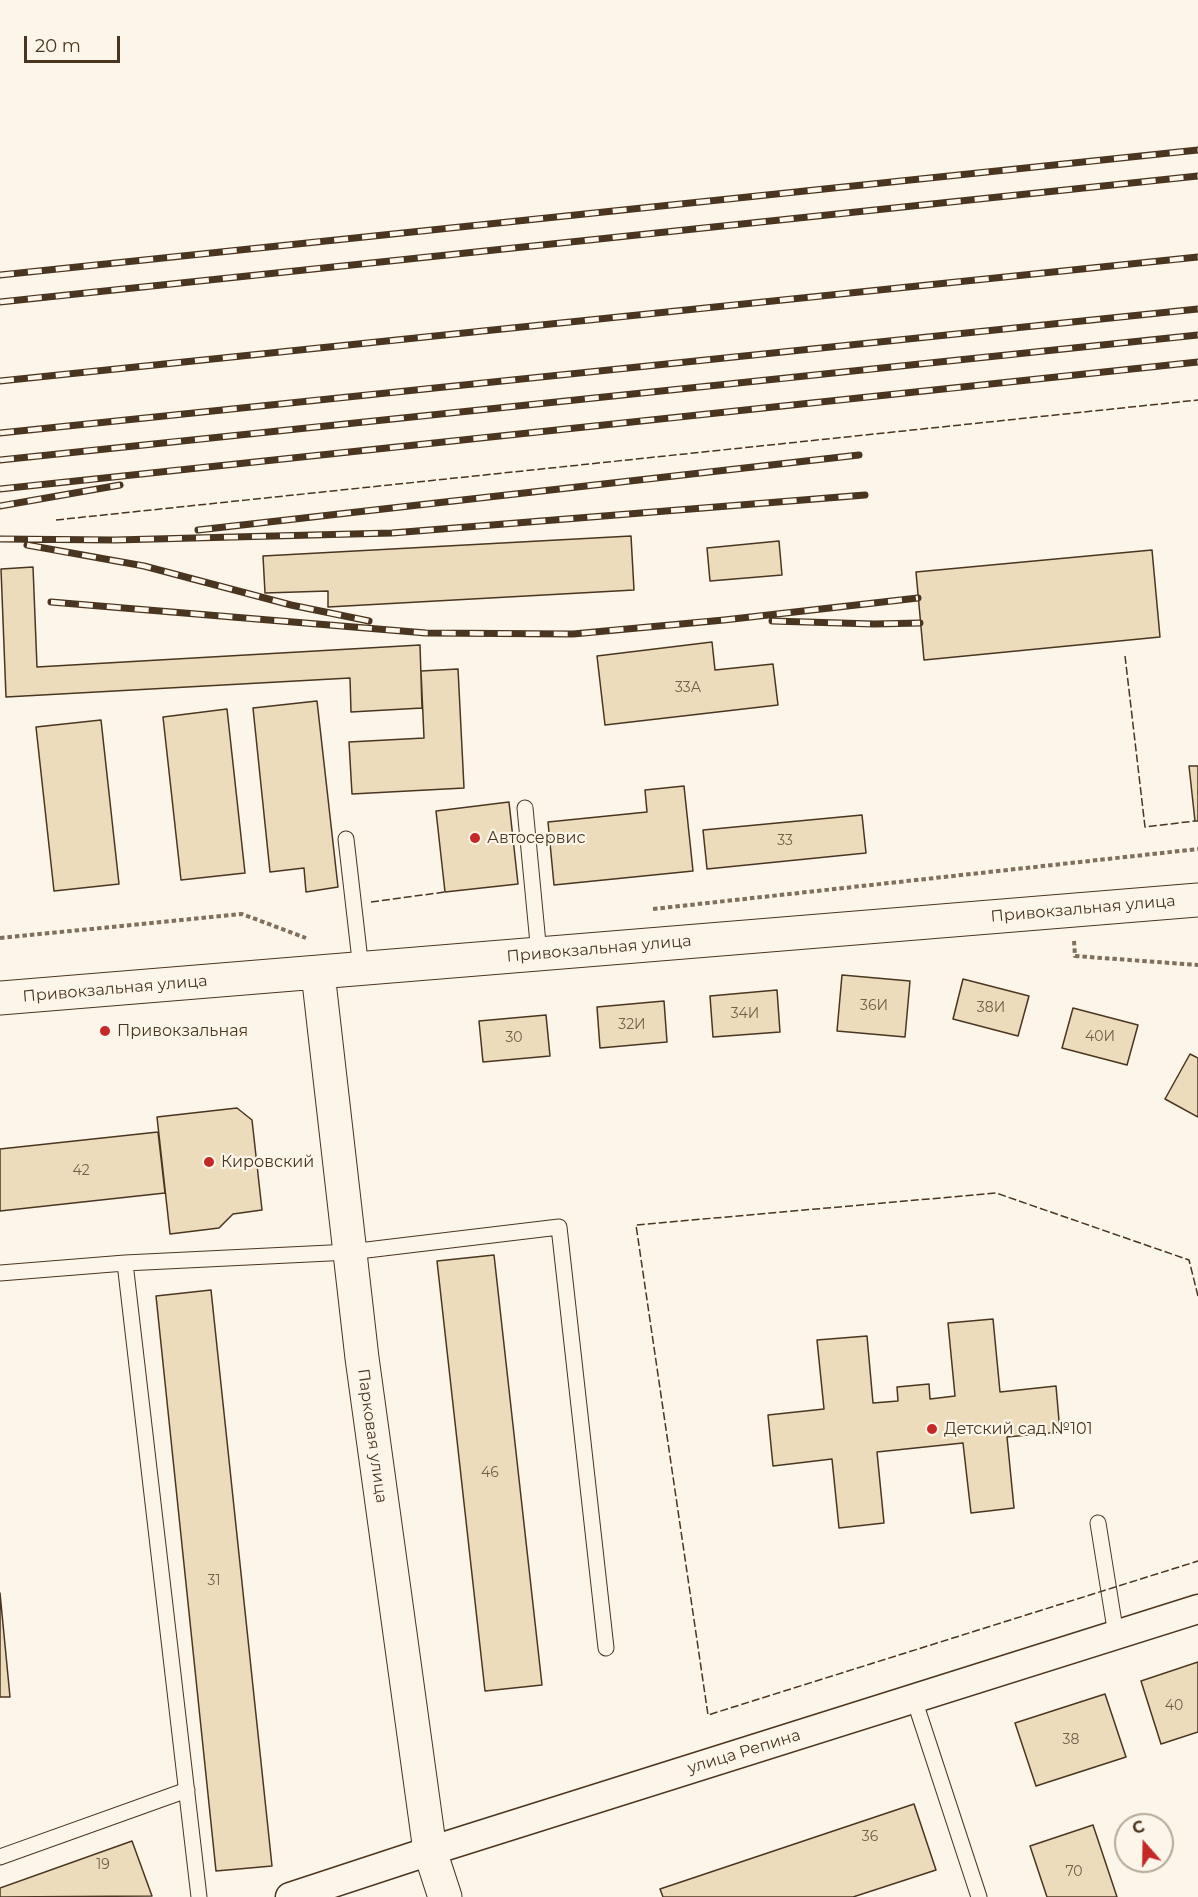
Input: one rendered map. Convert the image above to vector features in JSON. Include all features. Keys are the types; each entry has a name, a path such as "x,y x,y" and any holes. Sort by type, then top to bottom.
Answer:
{"street":[{"name":"Привокзальная улица","path":"0,998 317,957 361,969 1198,900"},
{"name":"Парковая улица","path":"317,957 362,1358 430,1851 445,1897"},
{"name":"улица Репина","path":"290,1897 1198,1609"}],"lane":[{"path":"525,808 539,954"},
{"path":"346,839 361,969"},
{"path":"0,1272 125,1263 350,1252 559,1227 606,1648"},
{"path":"125,1263 199,1897"},
{"path":"1098,1523 1116,1635"},
{"path":"914,1699 979,1897"},
{"path":"0,1857 187,1790"}],"path":[{"path":"650,909 1198,849"},
{"path":"1071,910 1075,956 1198,965"},
{"path":"0,938 242,914 317,957"}],"building":[{"path":"631,536 634,590 328,607 328,591 265,593 263,556"},
{"path":"779,541 782,575 710,581 707,548"},
{"path":"1152,550 1160,637 924,660 916,572"},
{"path":"33,567 37,667 420,645 422,708 351,712 350,678 6,697 1,569"},
{"path":"712,642 715,670 773,664 778,705 605,725 597,656"},
{"path":"458,669 464,788 352,794 349,742 424,738 421,671"},
{"path":"317,701 338,887 306,892 304,868 270,872 253,708"},
{"path":"227,709 245,873 181,880 163,717"},
{"path":"101,720 119,884 54,891 36,727"},
{"path":"1189,766 1198,766 1198,821 1195,821"},
{"path":"684,786 693,871 554,885 548,822 647,812 645,790"},
{"path":"509,802 518,884 445,892 436,811"},
{"path":"862,815 866,853 707,869 703,830"},
{"path":"842,975 910,981 905,1037 837,1031"},
{"path":"963,979 1029,996 1018,1036 953,1019"},
{"path":"777,990 780,1032 713,1037 710,996"},
{"path":"664,1001 667,1042 600,1048 597,1007"},
{"path":"1073,1008 1138,1025 1127,1065 1062,1048"},
{"path":"546,1015 550,1056 483,1062 479,1021"},
{"path":"1190,1054 1198,1058 1198,1117 1165,1099"},
{"name":"Кировский","path":"237,1108 252,1120 262,1210 233,1214 219,1228 170,1234 157,1117"},
{"path":"158,1132 165,1193 0,1211 0,1149"},
{"path":"494,1255 542,1685 485,1691 437,1261"},
{"path":"211,1290 272,1866 216,1871 156,1296"},
{"path":"993,1319 1000,1392 1056,1386 1060,1432 1007,1437 1014,1508 971,1513 963,1443 877,1452 884,1523 839,1528 832,1459 773,1466 768,1415 824,1409 817,1340 867,1336 873,1403 898,1401 897,1387 929,1384 930,1399 955,1396 948,1323"},
{"path":"0,1593 10,1697 0,1697"},
{"path":"1198,1662 1198,1732 1161,1744 1141,1681"},
{"path":"1105,1694 1126,1757 1036,1786 1015,1723"},
{"path":"914,1804 936,1870 853,1897 663,1897 660,1889"},
{"path":"1093,1825 1117,1897 1047,1897 1030,1846"},
{"path":"132,1841 152,1896 0,1897 0,1888"}],"railway":[{"path":"0,275 1198,150"},
{"path":"0,302 1198,176"},
{"path":"0,381 1198,257"},
{"path":"0,433 1198,309"},
{"path":"0,460 1198,335"},
{"path":"0,489 1198,362"},
{"path":"198,530 859,455"},
{"path":"0,506 120,485"},
{"path":"0,539 115,540 392,533 865,495"},
{"path":"27,545 144,566 291,605 369,621"},
{"path":"51,602 426,633 573,634 918,598"},
{"path":"772,621 920,623"}],"fence":[{"path":"56,520 1198,400"},
{"path":"1125,656 1145,827 1195,821"},
{"path":"371,902 445,892"},
{"path":"1198,1296 1189,1260 996,1193 636,1225 708,1715 1198,1561"}],"place":[{"name":"Автосервис","path":"475,838"},
{"name":"Привокзальная","path":"105,1031"},
{"name":"Кировский","path":"209,1162"},
{"name":"Детский сад №101","path":"932,1429"}]}
